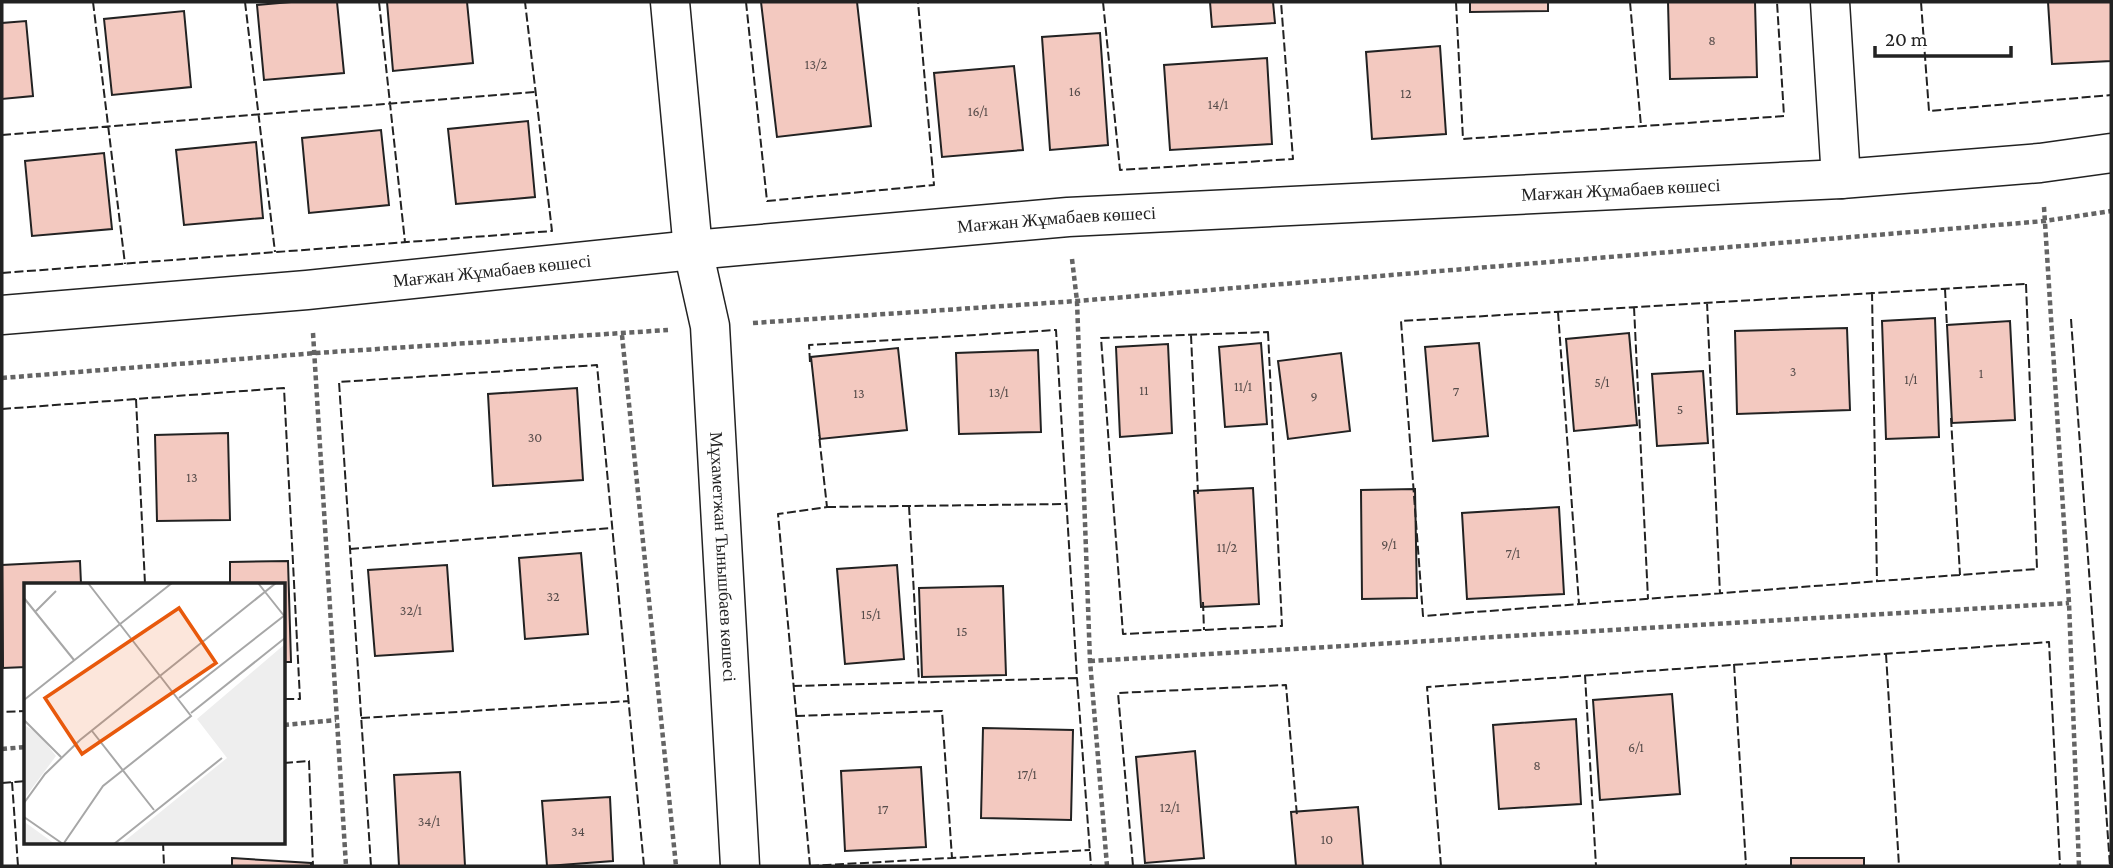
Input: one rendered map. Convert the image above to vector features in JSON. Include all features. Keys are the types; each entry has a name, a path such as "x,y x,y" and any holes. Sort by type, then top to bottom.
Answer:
{"street":[{"name":"Мұхаметжан Тынышбаев көшесі","path":"670,2 693,250 710,326 740,866"},
{"path":"1830,2 1841,179"},
{"name":"Мағжан Жұмабаев көшесі","path":"2,315 307,290 693,250 1068,216 1841,179 2040,163 2111,153"}],"path":[{"path":"2040,163 2069,603 2079,866"},
{"path":"2,378 316,353 622,335 710,326 1077,301 2045,221 2111,211"},
{"path":"1068,216 1077,301 1090,661 1107,866"},
{"path":"307,290 316,353 346,866"},
{"path":"622,335 676,866"},
{"path":"1090,661 2069,603"},
{"path":"285,724 336,720"},
{"path":"2,749 24,747"}],"building":[{"path":"337,2 344,73 264,80 257,5"},
{"path":"387,2 467,2 473,63 393,71"},
{"path":"761,2 857,2 871,126 777,137"},
{"path":"1210,2 1273,2 1275,23 1212,27"},
{"path":"1470,2 1548,2 1548,11 1470,12"},
{"path":"1668,2 1755,2 1757,77 1670,79"},
{"path":"2048,2 2111,2 2111,61 2052,64"},
{"path":"184,11 191,87 112,95 104,19"},
{"path":"26,21 33,96 2,99 2,23"},
{"path":"1100,33 1108,145 1050,150 1042,37"},
{"path":"1440,46 1446,134 1372,139 1366,52"},
{"path":"1267,58 1272,144 1170,150 1164,65"},
{"path":"1014,66 1023,150 942,157 934,73"},
{"path":"528,121 535,197 456,204 448,129"},
{"path":"381,130 389,205 309,213 302,138"},
{"path":"256,142 263,218 184,225 176,150"},
{"path":"104,153 112,229 32,236 25,161"},
{"path":"1935,318 1939,437 1886,439 1882,321"},
{"path":"2010,321 2015,420 1952,423 1947,325"},
{"path":"1847,328 1850,410 1737,414 1735,331"},
{"path":"1629,333 1637,425 1574,431 1566,339"},
{"path":"1261,343 1267,424 1225,427 1219,347"},
{"path":"1479,343 1488,436 1433,441 1425,347"},
{"path":"1168,344 1172,433 1120,437 1116,347"},
{"path":"898,348 907,430 820,439 811,357"},
{"path":"1038,350 1041,432 959,434 956,353"},
{"path":"1341,353 1350,431 1288,439 1278,361"},
{"path":"1703,371 1708,443 1657,446 1652,374"},
{"path":"577,388 583,480 493,486 488,394"},
{"path":"228,433 230,520 157,521 155,435"},
{"path":"1253,488 1259,604 1201,607 1194,491"},
{"path":"1415,489 1417,598 1362,599 1361,490"},
{"path":"1559,507 1564,594 1467,599 1462,513"},
{"path":"581,553 588,634 525,639 519,558"},
{"path":"80,561 81,583 24,583 24,667 3,668 2,565"},
{"path":"288,561 291,662 285,662 285,583 230,583 230,562"},
{"path":"447,565 453,651 375,656 368,570"},
{"path":"897,565 904,659 845,664 837,569"},
{"path":"1003,586 1006,675 922,677 919,588"},
{"path":"1672,694 1680,794 1600,800 1593,700"},
{"path":"1576,719 1581,804 1499,809 1493,725"},
{"path":"983,728 1073,730 1071,820 981,818"},
{"path":"1195,751 1204,858 1145,863 1136,757"},
{"path":"921,767 926,847 845,851 841,771"},
{"path":"460,772 465,866 399,866 394,775"},
{"path":"610,797 613,861 547,866 542,801"},
{"path":"1358,807 1363,866 1296,866 1291,812"},
{"path":"232,858 311,863 311,866 232,866"},
{"path":"1791,858 1864,858 1864,866 1791,866"}],"fence":[{"path":"93,2 125,264"},
{"path":"245,2 275,252"},
{"path":"379,2 405,242"},
{"path":"2,273 552,231 525,2"},
{"path":"746,2 767,201 934,185 918,2"},
{"path":"1103,2 1120,170 1293,159 1281,2"},
{"path":"1456,2 1463,139 1784,116 1777,2"},
{"path":"1630,2 1641,126"},
{"path":"1921,2 1929,111 2111,95"},
{"path":"2,135 535,92"},
{"path":"2026,284 2037,569 1423,616 1401,321 2026,284"},
{"path":"1945,289 1947,327"},
{"path":"1872,292 1877,582"},
{"path":"1707,302 1720,594"},
{"path":"1634,307 1648,599"},
{"path":"1558,312 1579,604"},
{"path":"2071,319 2110,866"},
{"path":"810,362 809,345 1056,330 1091,866"},
{"path":"1268,332 1282,626 1123,634 1101,338 1268,332"},
{"path":"1191,335 1198,494"},
{"path":"371,866 339,382 597,365 644,866"},
{"path":"2,409 284,388 300,699 285,699"},
{"path":"136,399 145,583"},
{"path":"1951,418 1960,575"},
{"path":"810,866 778,514 827,507 819,435"},
{"path":"827,507 1066,504"},
{"path":"909,506 919,682"},
{"path":"350,549 612,528"},
{"path":"1203,602 1204,630"},
{"path":"1441,866 1427,687 2049,642 2060,866"},
{"path":"1886,654 1899,866"},
{"path":"1734,664 1746,866"},
{"path":"1585,675 1596,866"},
{"path":"793,686 1077,678"},
{"path":"1133,866 1118,693 1286,685 1297,816"},
{"path":"361,718 629,701"},
{"path":"2,704 2,712 24,711"},
{"path":"796,716 942,711 952,858"},
{"path":"285,763 309,761 313,866"},
{"path":"2,783 24,781"},
{"path":"12,782 18,866"},
{"path":"163,844 164,866"},
{"path":"810,866 1090,850"}]}
